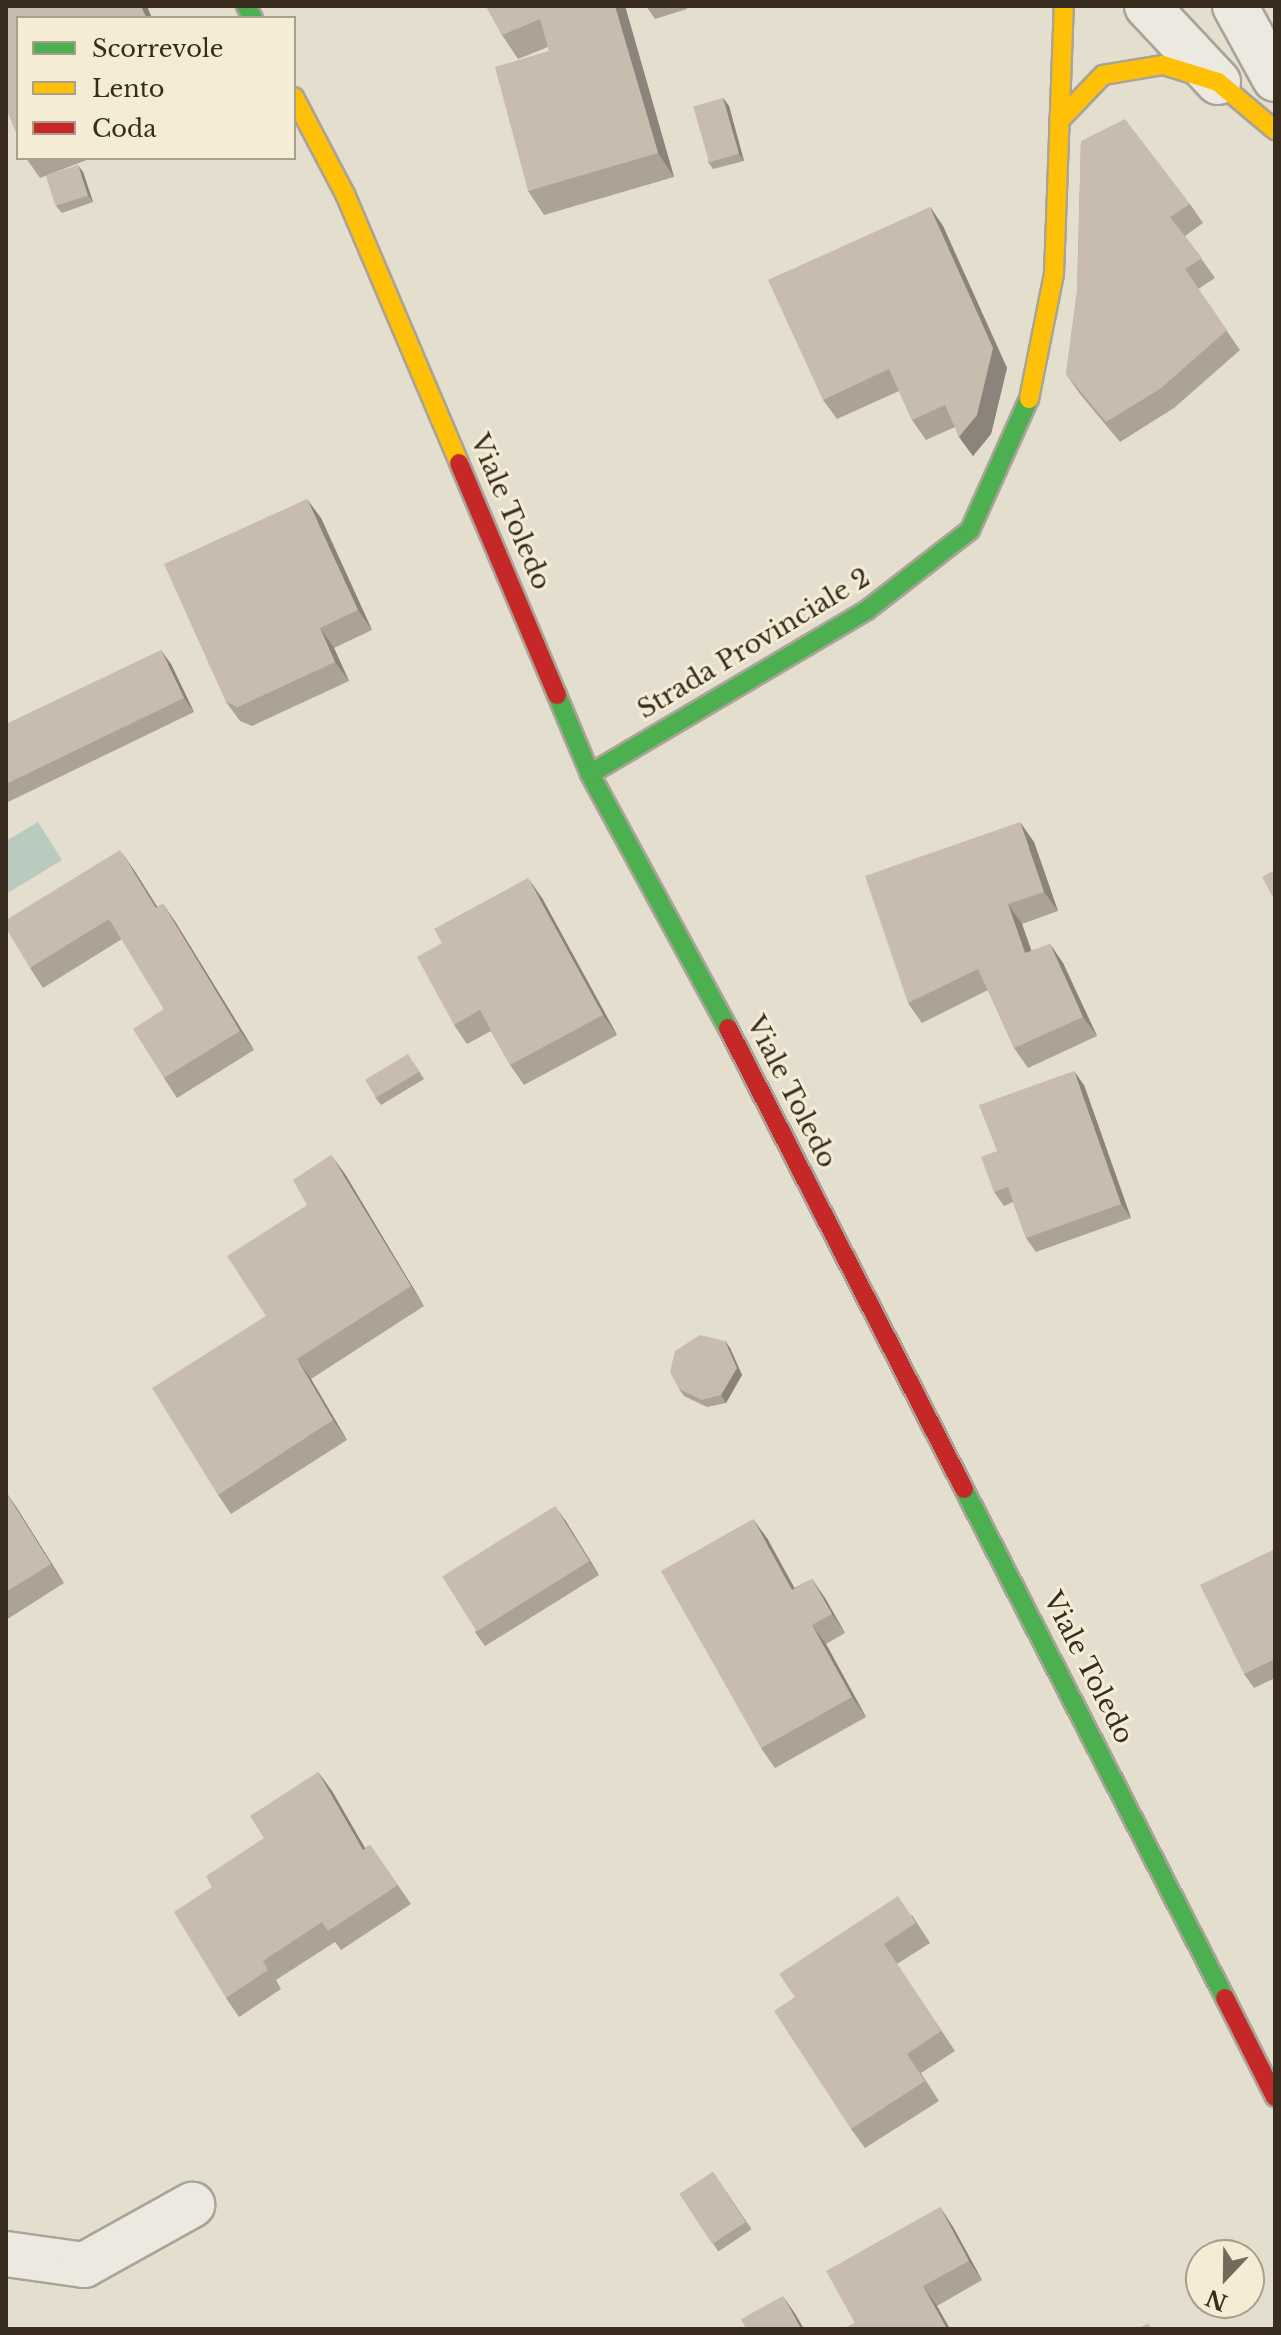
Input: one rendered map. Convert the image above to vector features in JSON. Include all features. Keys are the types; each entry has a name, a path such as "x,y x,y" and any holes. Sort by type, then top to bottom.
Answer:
{"street":[{"name":"Strada Provinciale 2","path":"590,774 867,610 970,530 1035,385 1054,274 1064,6"},
{"path":"1147,6 1218,82 1275,130"},
{"path":"1235,6 1275,79"},
{"path":"1059,121 1103,75 1163,65 1218,82"},
{"name":"Viale Toledo","path":"296,101 358,223 590,774 693,959 1275,2097"},
{"path":"6,2254 84,2265 192,2205"}],"shaded area":[{"path":"38,822 62,860 6,894 6,841"}],"building":[{"path":"6,6 141,6 145,16 16,16 16,133 6,108"},
{"path":"486,6 615,6 658,153 528,191 495,67 549,51 540,19 502,35"},
{"path":"723,98 739,154 709,162 693,107"},
{"path":"1125,119 1190,204 1170,217 1202,258 1185,269 1227,330 1160,389 1106,422 1066,374 1077,292 1081,141"},
{"path":"78,165 88,195 56,206 46,176"},
{"path":"930,207 993,348 977,415 959,437 945,405 912,420 889,369 823,400 768,280"},
{"path":"307,499 358,610 320,628 335,662 238,707 226,702 164,564"},
{"path":"161,650 184,698 6,784 6,724"},
{"path":"1020,822 1044,892 1008,904 1025,953 1050,944 1083,1017 1014,1048 978,969 908,1003 865,876"},
{"path":"120,850 156,908 163,904 240,1031 164,1078 133,1029 164,1009 109,919 30,968 6,928 6,920"},
{"path":"1275,870 1275,901 1262,877"},
{"path":"528,878 603,1015 510,1065 480,1010 454,1025 417,957 442,943 434,929"},
{"path":"408,1054 419,1072 376,1098 365,1080"},
{"path":"1074,1071 1121,1204 1026,1238 1008,1187 994,1192 981,1157 997,1151 979,1105"},
{"path":"331,1155 411,1286 297,1359 333,1420 218,1495 152,1388 266,1316 227,1256 307,1205 293,1180"},
{"path":"700,1335 725,1341 737,1368 721,1395 702,1400 679,1389 670,1372 675,1351"},
{"path":"6,1493 51,1564 6,1592"},
{"path":"555,1506 589,1561 477,1632 442,1576"},
{"path":"753,1519 792,1590 812,1579 832,1614 812,1625 852,1697 761,1748 661,1571"},
{"path":"1275,1549 1275,1659 1244,1674 1200,1585"},
{"path":"318,1772 363,1850 370,1845 398,1885 328,1931 322,1922 263,1961 268,1970 226,1998 174,1912 212,1887 206,1876 264,1838 250,1816"},
{"path":"898,1896 916,1923 884,1944 941,2031 907,2054 925,2081 851,2129 774,2011 795,1997 779,1974"},
{"path":"713,2172 746,2222 712,2244 679,2194"},
{"path":"940,2207 969,2261 923,2286 947,2329 843,2329 855,2323 826,2271"},
{"path":"783,2296 801,2329 746,2329 741,2319"},
{"path":"1148,2323 1152,2329 1138,2329"}],"traffic: fast":[{"path":"246,6 252,16"},
{"path":"590,774 867,610 970,530 1029,399"},
{"path":"557,695 590,774 728,1028"},
{"path":"964,1489 1225,1998"}],"traffic: slow":[{"path":"1029,399 1054,274 1064,6"},
{"path":"1059,121 1103,75 1163,65 1218,82 1275,130"},
{"path":"296,101 345,194 459,463"}],"traffic: jam":[{"path":"459,463 557,695"},
{"path":"728,1028 964,1489"},
{"path":"1225,1998 1275,2097"}]}
